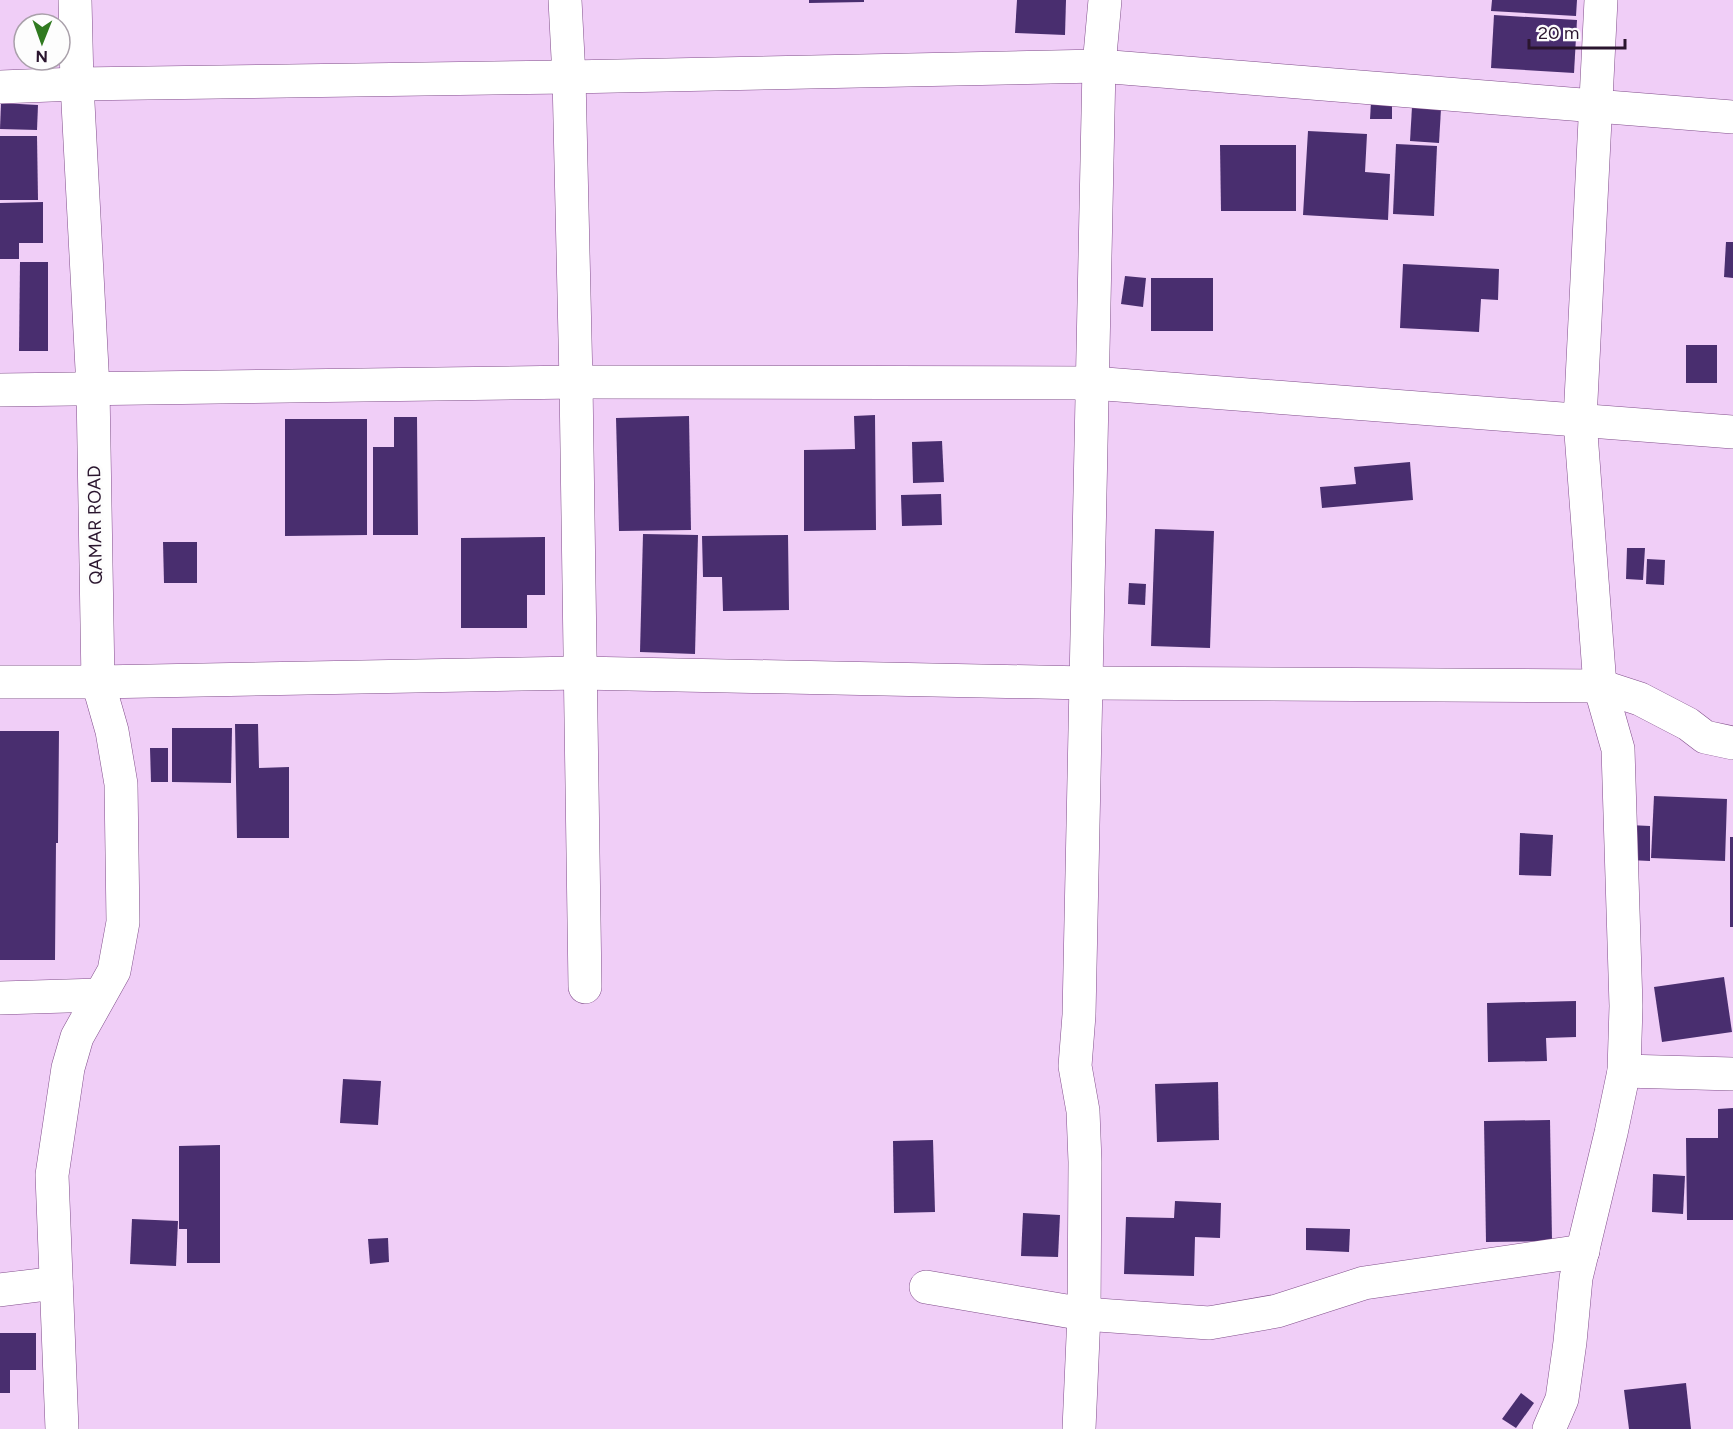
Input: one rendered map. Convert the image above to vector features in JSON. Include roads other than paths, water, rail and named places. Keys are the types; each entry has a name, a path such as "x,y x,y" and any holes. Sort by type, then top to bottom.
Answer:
{"street":[{"name":"QAMAR ROAD","path":"62,1429 52,1175 68,1068 77,1037 114,971 123,922 121,784 112,731 98,682 93,388 77,84 75,0"},
{"path":"565,0 576,382 585,987"},
{"path":"1079,1429 1084,1314 1085,1162 1083,1111 1075,1066 1079,1015 1087,683 1099,66 1106,0"},
{"path":"1549,1429 1562,1399 1576,1278 1624,1071 1626,1006 1618,748 1600,686 1580,420 1601,0"},
{"path":"0,87 1099,66 1595,104 1733,117"},
{"path":"0,390 576,382 1092,383 1733,432"},
{"path":"0,682 580,673 1087,683 1600,686 1640,699 1688,724 1705,737 1733,743"},
{"path":"0,998 100,995"},
{"path":"1624,1071 1733,1074"},
{"path":"926,1287 1084,1314 1209,1323 1277,1311 1364,1283 1582,1251"},
{"path":"0,1290 56,1283"}]}
